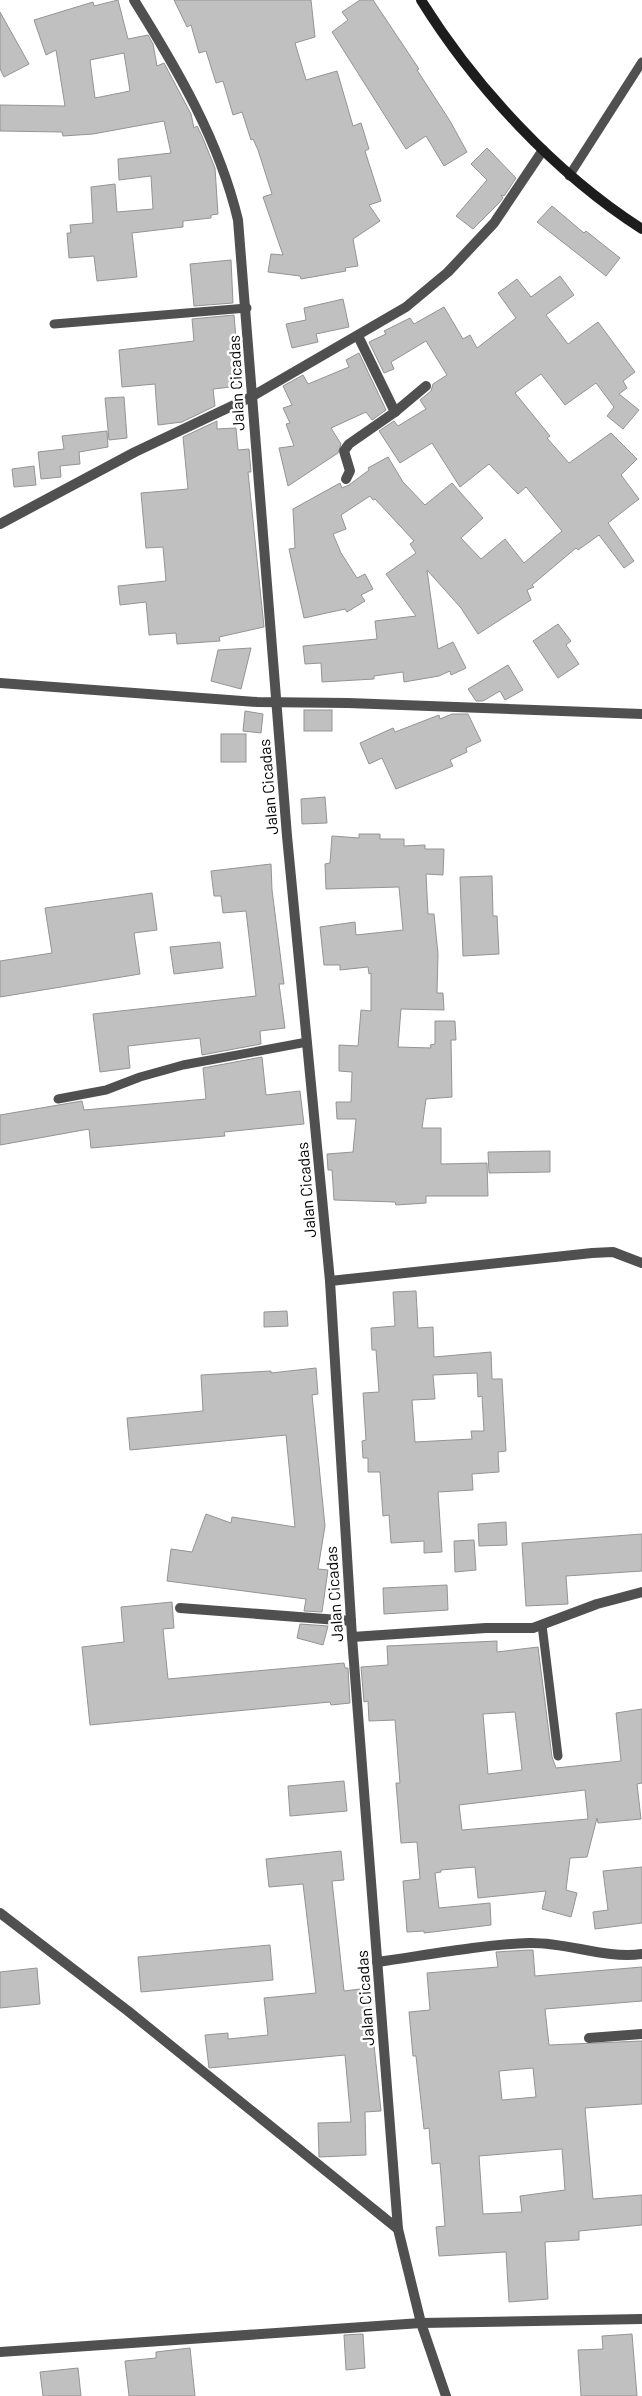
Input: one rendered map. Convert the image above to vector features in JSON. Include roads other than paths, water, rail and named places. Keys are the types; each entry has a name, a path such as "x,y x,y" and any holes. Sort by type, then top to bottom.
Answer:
{"main road":[{"path":"421,0 468,68 543,150 569,176 610,208 642,229"}],"street":[{"name":"Jalan Cicadas","path":"134,0 189,95 230,186 238,220 247,308 251,397 276,702 330,1281 352,1637 398,2229 422,2323 446,2396"},
{"path":"0,524 135,452 251,397 406,307 448,272 494,223 543,150"},
{"path":"358,336 395,412"},
{"path":"346,479 350,471 344,451 349,444 395,412 426,386"},
{"path":"0,683 276,702 642,714"},
{"path":"330,1281 592,1253 613,1252 642,1264"},
{"path":"352,1637 476,1628 533,1628 597,1604 642,1592"},
{"path":"180,1608 351,1621"},
{"path":"0,1913 128,2011 398,2229"},
{"path":"377,1962 455,1950 529,1943 560,1945 591,1953 623,1956 642,1954"},
{"path":"589,2038 642,2034"},
{"path":"0,2352 422,2323 642,2319"}],"lane":[{"path":"569,176 635,77 642,62"},
{"path":"54,324 247,308"},
{"path":"58,1099 106,1090 140,1077 183,1065 307,1042"},
{"path":"542,1625 558,1756"}]}
